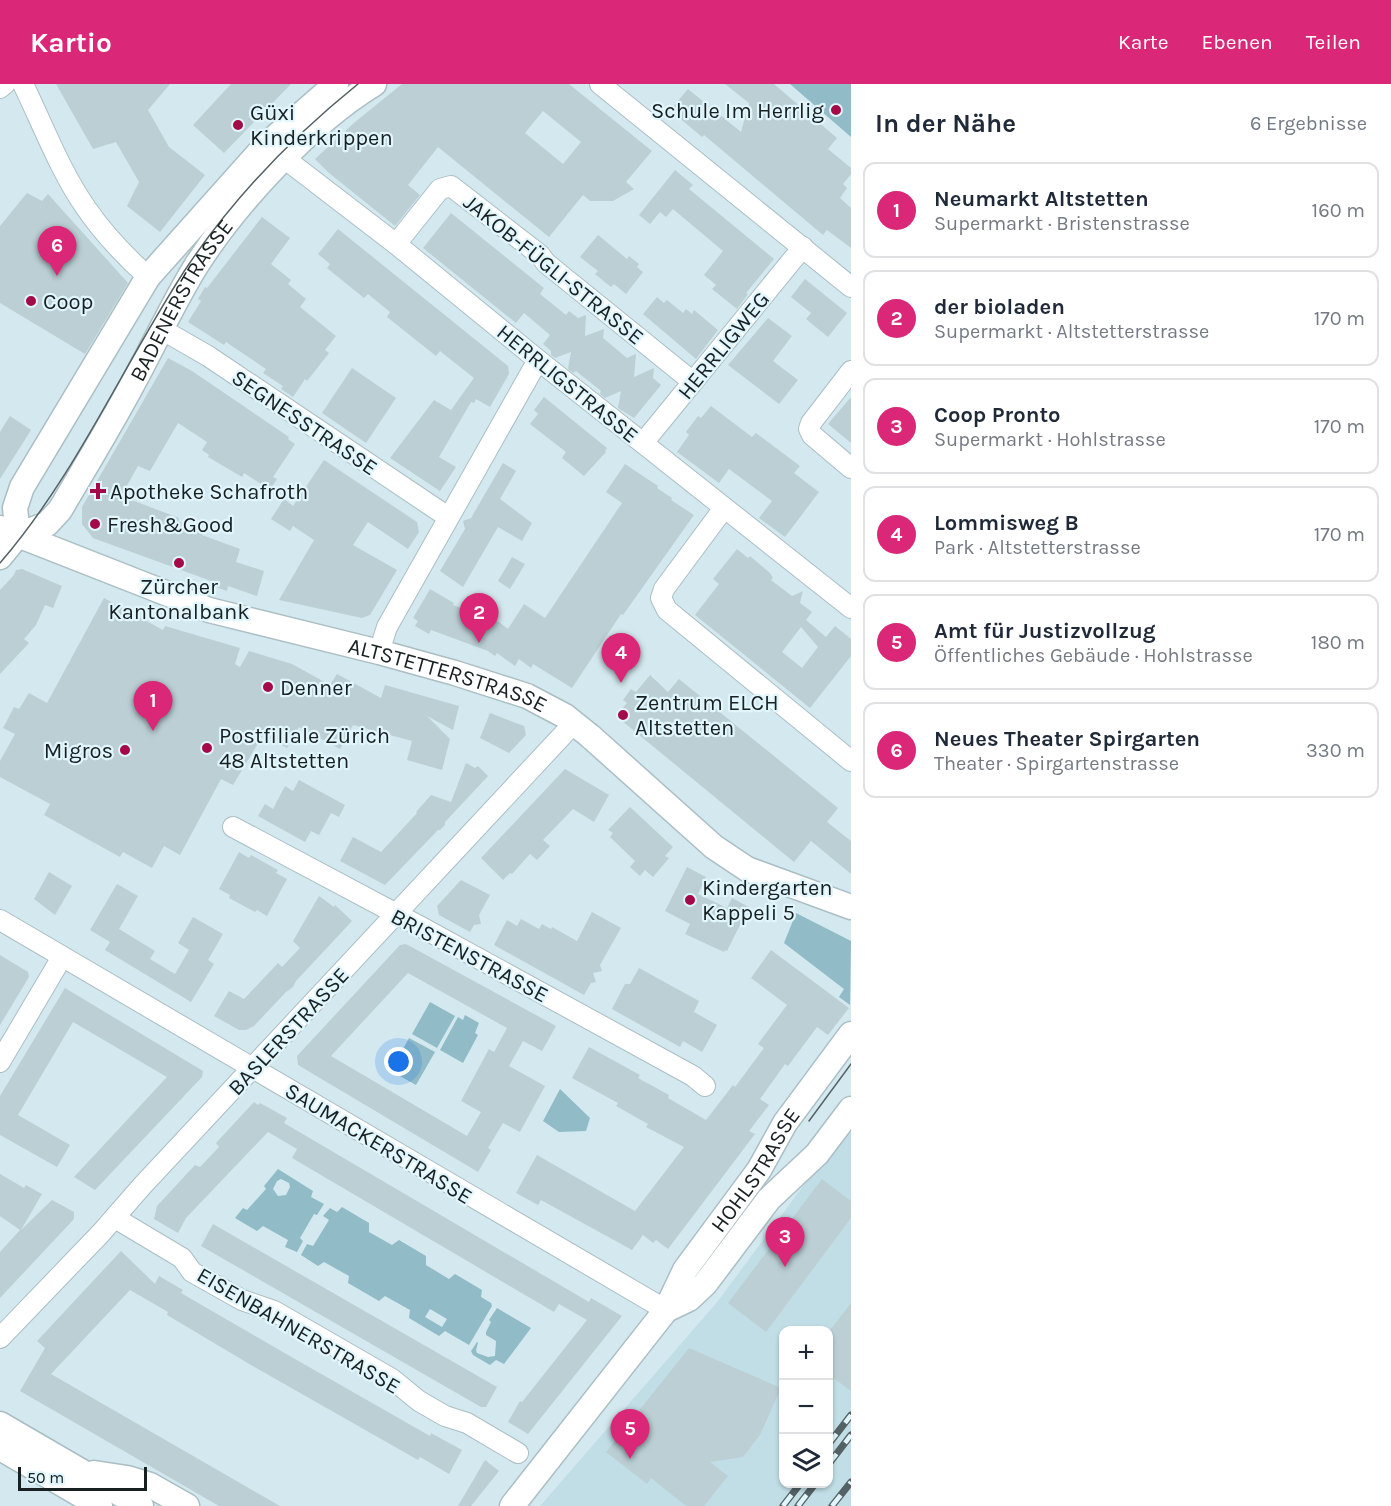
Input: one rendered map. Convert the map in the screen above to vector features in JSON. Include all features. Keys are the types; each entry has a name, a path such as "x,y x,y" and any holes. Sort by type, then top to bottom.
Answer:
{"street":[{"path":"0,88 5,84"},
{"path":"23,84 85,207 105,234 148,277"},
{"name":"BADENERSTRASSE","path":"0,557 22,487 148,277 265,146 336,84"},
{"name":"BADENERSTRASSE","path":"9,532 47,524 60,510 130,389 191,276 218,233 284,158 327,118 374,84"},
{"path":"600,84 851,287"},
{"name":"HERRLIGSTRASSE","path":"284,158 396,244 538,360 851,608"},
{"name":"JAKOB-FÜGLI-STRASSE","path":"396,244 440,189 451,186 540,255 546,263 693,382"},
{"name":"HERRLIGWEG","path":"643,444 803,247"},
{"name":"SEGNESSTRASSE","path":"161,329 208,356 448,517"},
{"path":"379,652 387,627 538,360"},
{"path":"851,371 811,423 809,429 812,435 851,468"},
{"path":"724,508 664,589 661,598 667,610 851,761"},
{"name":"ALTSTETTERSTRASSE","path":"9,532 209,610 379,652 527,696 574,723 714,847 734,861 760,874 851,907"},
{"name":"BASLERSTRASSE","path":"0,1338 115,1218 574,723"},
{"name":"BRISTENSTRASSE","path":"233,827 693,1076 705,1086"},
{"name":"SAUMACKERSTRASSE","path":"0,920 666,1310"},
{"path":"0,1062 62,957"},
{"name":"HOHLSTRASSE","path":"512,1506 666,1310 685,1270 759,1170 786,1123 851,1034"},
{"name":"HOHLSTRASSE","path":"666,1310 689,1299 705,1284 769,1198 822,1149 851,1109"},
{"name":"EISENBAHNERSTRASSE","path":"115,1218 182,1258 192,1272 242,1300 274,1311 392,1379 419,1401 445,1416 467,1423 518,1453"},
{"path":"0,1424 100,1506"},
{"path":"0,1448 76,1488 141,1506"},
{"path":"76,1488 133,1480 150,1485 187,1506"}],"shaded area":[{"name":"Schule Im Herrlig","path":"790,84 851,84 851,137"},
{"path":"796,913 851,941 850,1005 839,997 844,989 784,943"},
{"path":"430,1002 455,1016 437,1048 412,1034"},
{"path":"465,1015 479,1023 475,1033 478,1035 463,1063 440,1050 458,1017 463,1020"},
{"path":"409,1038 435,1052 416,1085 391,1071"},
{"path":"560,1089 590,1118 586,1131 559,1132 543,1121"},
{"path":"851,1121 851,1506 540,1506 718,1301"},
{"path":"278,1169 313,1191 311,1197 324,1204 317,1215 314,1214 300,1238 303,1241 297,1252 285,1247 288,1240 263,1226 257,1231 235,1218 243,1208 247,1210 266,1189 264,1186","holes":["281,1179 289,1183 290,1187 286,1195 278,1196 273,1189 277,1181"]},
{"path":"342,1207 369,1223 369,1232 392,1245 399,1240 426,1256 426,1265 449,1279 455,1274 482,1290 481,1297 492,1306 469,1345 445,1331 439,1336 409,1318 410,1310 385,1296 379,1301 348,1283 349,1276 324,1262 318,1266 301,1255 307,1244 313,1246 329,1220 323,1216 330,1208 337,1212","holes":["430,1309 447,1319 442,1327 425,1317"]},
{"path":"497,1308 531,1328 504,1364 496,1360 490,1365 473,1355 471,1351 477,1342 477,1353 488,1357 495,1356 496,1341 486,1335 486,1332 491,1322 489,1320"}],"building":[{"path":"56,84 170,84 148,110 169,147 205,175 160,232 127,206 139,182 116,142 93,149"},
{"path":"231,84 291,84 224,153 193,125"},
{"path":"402,84 569,84 652,151 626,182 634,189 613,201 590,201 583,195 549,237 438,147 408,185 420,195 395,226 315,159 355,122","holes":["543,111 581,142 563,164 525,133"]},
{"path":"725,84 774,84 837,138 828,149 851,168 851,174 843,184 847,188 840,198 851,208 851,248 827,230 823,235 704,135 702,137 670,110 688,89 741,132 749,103"},
{"path":"675,170 693,185 689,189 774,259 746,293 748,294 737,309 712,289 716,285 704,275 723,251 673,209 666,217 660,212 650,224 639,215"},
{"path":"27,193 42,201 48,194 128,283 85,354 0,303 0,226"},
{"path":"451,213 544,288 540,294 566,315 569,311 578,318 586,315 585,336 604,329 603,338 627,358 636,354 634,377 654,368 653,378 661,385 634,418 618,408 621,391 605,398 600,394 601,391 576,371 573,373 568,369 571,352 555,358 551,355 551,351 543,344 550,335 524,313 516,323 423,248"},
{"path":"262,217 290,238 271,264 291,280 288,284 306,299 300,307 336,336 325,350 329,353 307,381 305,379 293,397 281,389 283,386 263,373 266,369 226,342 224,345 188,322 201,301 198,299 205,287 207,288"},
{"path":"338,229 508,366 509,374 490,407 476,399 474,403 471,402 439,457 456,467 440,491 390,458 434,400 451,410 474,378 440,351 436,356 387,317 390,312 368,294 364,298 327,268 330,264 318,254"},
{"path":"598,235 627,259 629,256 639,264 637,267 643,272 626,294 614,284 611,287 595,274 598,271 580,257"},
{"path":"805,279 847,313 828,337 806,319 811,313 791,297"},
{"path":"657,297 664,303 667,300 683,313 686,309 692,314 694,310 718,330 696,359 643,314"},
{"path":"768,318 792,336 773,361 798,380 779,404 728,365"},
{"path":"168,358 192,371 289,437 288,439 295,444 273,477 277,479 270,490 244,473 242,477 208,457 209,455 202,450 207,442 178,423 150,471 138,466 121,496 179,518 178,521 204,531 202,535 240,549 236,562 264,571 257,596 228,586 227,591 213,586 214,582 93,538 82,524 82,507"},
{"path":"352,368 396,398 366,443 322,413"},
{"path":"544,397 607,448 584,476 562,458 566,452 530,424 538,414 534,410"},
{"path":"851,397 851,443 828,424"},
{"path":"711,406 752,437 756,433 800,466 794,473 819,492 785,537 759,518 772,501 729,469 719,483 677,452 689,435 686,432 698,416 701,418"},
{"path":"10,416 31,430 0,479 0,432"},
{"path":"324,460 417,522 419,532 408,549 368,522 353,545 397,570 370,615 362,618 279,600 314,540 293,526 290,531 271,519 284,499 293,506"},
{"path":"503,463 516,471 500,499 532,523 522,541 498,527 463,587 440,571 465,529 463,521 471,518"},
{"path":"625,464 658,486 657,488 672,498 671,500 694,515 623,615 621,614 572,688 533,664 531,668 519,659 515,666 497,653 495,656 488,651 431,630 429,634 415,626 418,621 413,618 430,589 454,603 453,605 499,622 508,629 524,604 545,618 622,503 606,492"},
{"path":"737,549 748,558 750,556 770,573 773,578 771,580 792,596 803,591 800,603 812,612 806,620 826,637 835,626 851,639 851,656 810,708 695,615 719,584 713,579","holes":["801,627 818,647 802,668 782,652"]},
{"path":"512,557 525,564 510,589 498,581"},
{"path":"22,569 62,586 53,608 45,605 36,625 24,639 29,643 0,674 0,590 16,570"},
{"path":"104,598 163,630 165,626 240,648 235,664 240,667 249,651 292,664 330,685 337,674 381,698 385,685 459,706 453,730 427,716 450,739 442,770 407,760 412,741 353,725 340,749 299,727 287,748 263,735 233,785 221,779 180,855 164,846 152,868 123,852 120,857 44,815 50,804 0,777 0,761 15,734 3,728 14,707 19,709 29,693 47,703"},
{"path":"650,675 668,692 679,679 838,808 827,822 851,841 851,874 811,841 794,862 616,716 627,703 623,700 631,689 636,692"},
{"path":"490,713 524,726 526,735 509,753 480,738"},
{"path":"466,763 475,768 478,766 488,776 445,822 445,825 385,885 340,861 353,837 381,852 431,795 451,802"},
{"path":"565,769 609,795 594,822 573,809 543,840 550,846 537,860 530,854 512,874 510,873 503,880 481,858"},
{"path":"299,780 345,805 339,817 331,813 319,835 311,831 305,842 258,816 265,804 273,809 285,786 293,791"},
{"path":"630,807 673,847 665,856 669,858 653,877 645,870 640,876 630,867 635,861 610,837 613,833 608,830"},
{"path":"239,852 249,858 251,855 278,870 276,873 287,879 267,916 229,898 230,895 219,889"},
{"path":"687,867 706,877 698,894 727,908 732,898 749,907 727,951 724,952 685,934 690,924 665,911"},
{"path":"49,872 72,886 55,915 34,899"},
{"path":"461,880 490,895 479,915 481,924 474,925 470,932 439,915 437,906"},
{"path":"117,884 138,896 119,929 155,951 150,959 175,974 189,950 178,943 193,917 223,934 208,960 214,964 191,1002 105,950 110,942 90,930"},
{"path":"319,896 334,907 335,905 352,921 293,987 254,1026 246,1030 239,1030 214,1016 229,991 244,999 278,963 282,967 300,948 293,941"},
{"path":"592,912 621,928 600,965 602,971 593,973 596,982 591,983 584,995 494,945 507,920 517,926 521,919 539,929 542,924 551,929 552,927 577,941"},
{"path":"406,944 556,1026 542,1051 523,1041 509,1066 545,1086 520,1132 503,1123 488,1148 491,1150 478,1172 298,1065 297,1056 400,945","holes":["408,973 507,1028 494,1052 489,1049 461,1101 481,1112 467,1136 331,1056"]},
{"path":"771,950 849,1008 828,1035 817,1027 788,1066 785,1064 760,1099 769,1105 749,1131 755,1134 668,1249 656,1240 653,1243 643,1235 632,1250 541,1200 538,1205 516,1193 537,1155 635,1211 684,1147 646,1127 648,1124 616,1106 618,1103 572,1078 589,1047 640,1075 638,1078 669,1095 668,1098 706,1120 733,1085 735,1087 764,1048 758,1044 787,1005 751,978"},
{"path":"0,955 28,972 29,977 0,1025"},
{"path":"639,968 699,1001 694,1012 717,1025 702,1052 683,1041 680,1047 612,1009 625,984 630,984"},
{"path":"65,988 203,1071 202,1077 95,1190 74,1177 167,1077 73,1022 18,1115 70,1145 57,1167 0,1135 0,1096"},
{"path":"254,1102 287,1118 284,1123 589,1302 591,1298 622,1316 528,1434 508,1422 520,1401 522,1402 587,1320 559,1304 554,1312 292,1158 297,1149 268,1132 186,1218 178,1233 154,1219 157,1206 195,1165 200,1167 219,1147 216,1143"},
{"path":"0,1174 24,1188 26,1185 42,1194 21,1230 52,1200 74,1212 74,1219 0,1298 0,1252 20,1230 0,1216"},
{"path":"822,1179 851,1201 851,1218 766,1332 728,1303"},
{"path":"213,1224 497,1387 486,1407 481,1407 201,1246"},
{"path":"121,1251 155,1284 159,1276 183,1290 181,1293 281,1351 430,1436 431,1433 462,1450 449,1474 420,1457 418,1460 251,1365 130,1290 51,1374 280,1506 219,1506 20,1391 45,1348 37,1341"},
{"path":"851,1303 851,1391 833,1378 833,1326"},
{"path":"689,1348 779,1387 779,1392 760,1435 743,1457 710,1462 728,1476 704,1506 686,1506 651,1478 647,1484 606,1452"},
{"path":"485,1460 499,1471 471,1506 458,1506"}],"tram line":[{"path":"0,563 52,494 162,307 203,244 264,170 309,126 358,84"},
{"path":"809,1121 851,1064"}],"railway":[{"path":"833,1438 851,1415"},
{"path":"833,1458 851,1435"},
{"path":"832,1506 851,1482"},
{"path":"783,1506 797,1488"},
{"path":"798,1506 812,1488"}],"place":[{"name":"Schule Im Herrlig","path":"836,110"},
{"name":"Güxi Kinderkrippen","path":"238,125"},
{"name":"Neues Theater Spirgarten","path":"57,276"},
{"name":"Coop","path":"31,301"},
{"name":"Apotheke Schafroth","path":"98,491"},
{"name":"Fresh&Good","path":"95,524"},
{"name":"Zürcher Kantonalbank","path":"179,563"},
{"name":"der bioladen","path":"479,643"},
{"name":"Lommisweg B","path":"621,683"},
{"name":"Denner","path":"268,687"},
{"name":"Zentrum ELCH Altstetten","path":"623,715"},
{"name":"Neumarkt Altstetten","path":"153,731"},
{"name":"Postfiliale Zürich 48 Altstetten","path":"207,748"},
{"name":"Migros","path":"125,750"},
{"name":"Kindergarten Kappeli 5","path":"690,900"},
{"name":"Coop Pronto","path":"785,1267"},
{"name":"Amt für Justizvollzug","path":"630,1459"}]}
